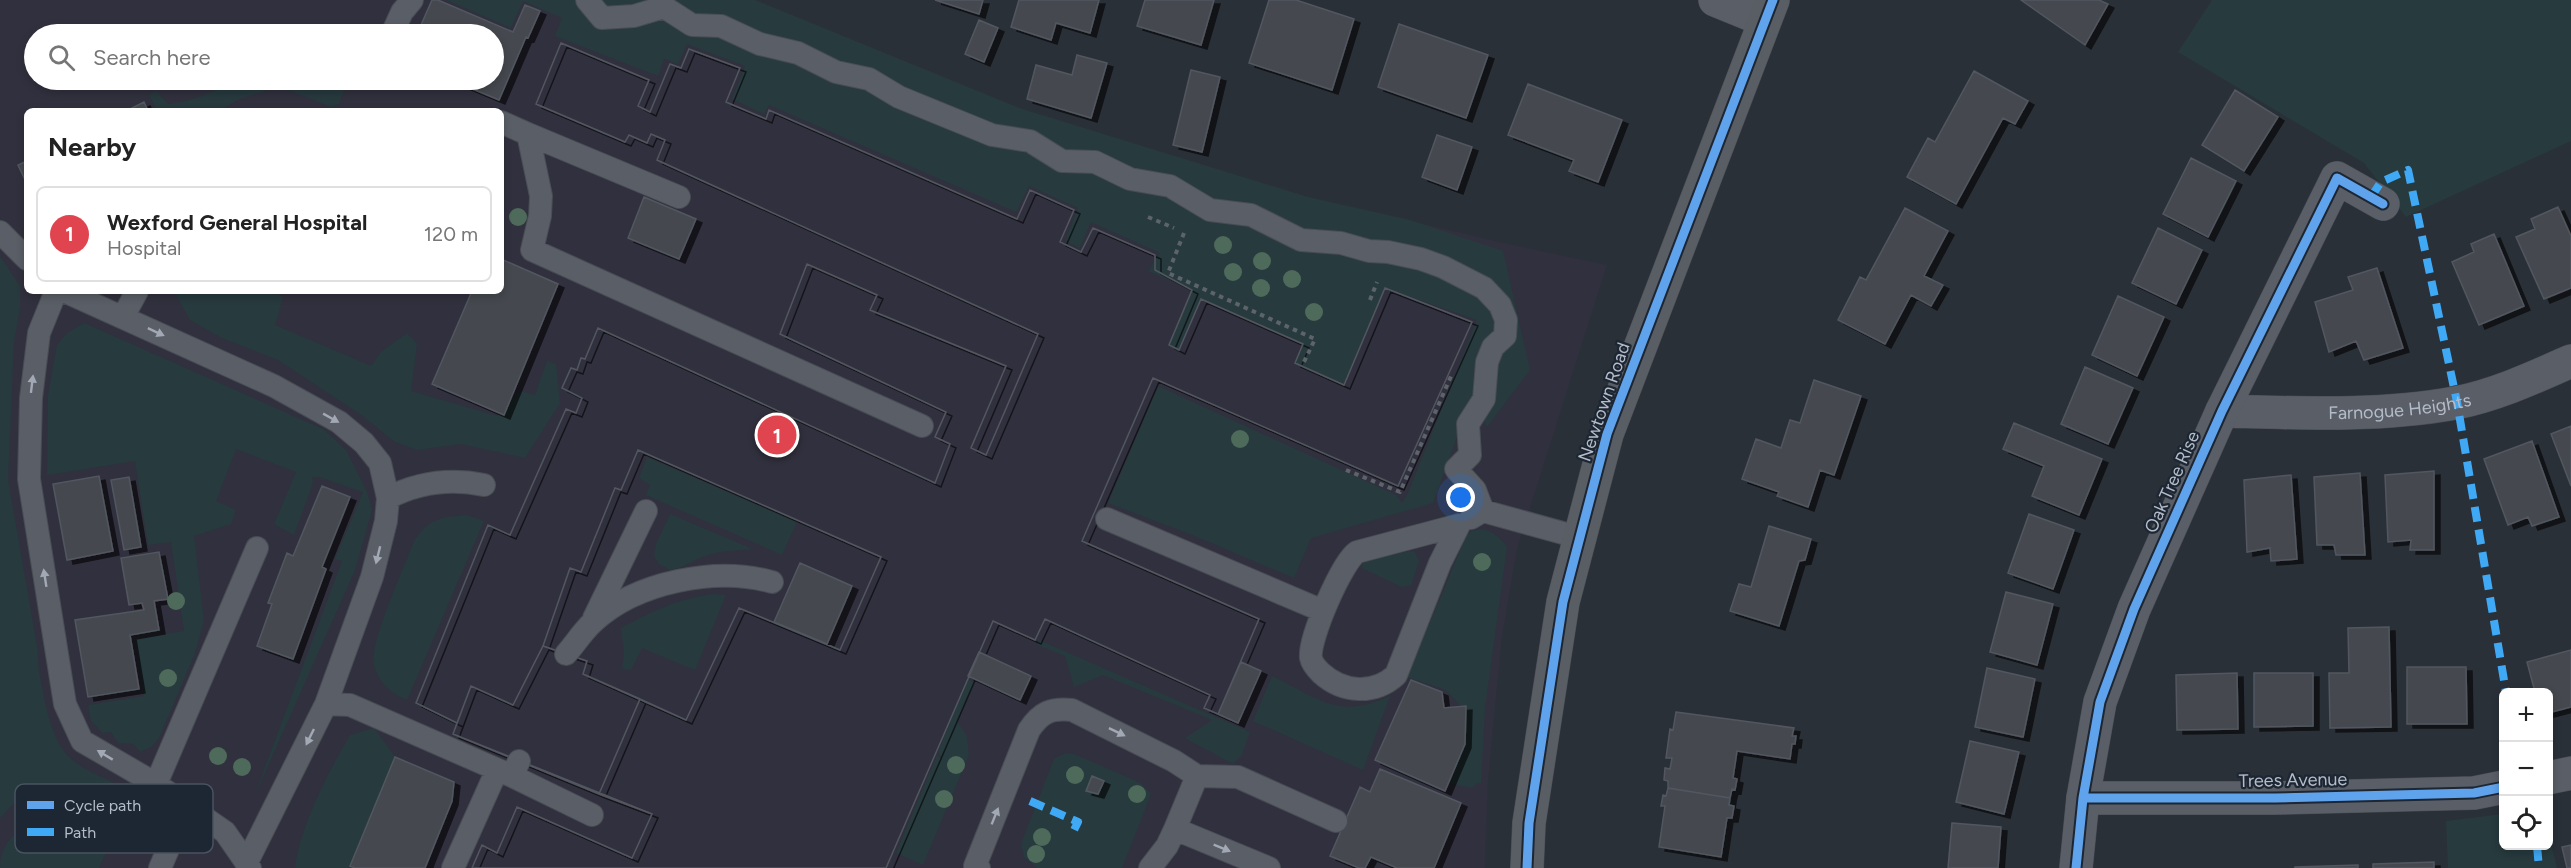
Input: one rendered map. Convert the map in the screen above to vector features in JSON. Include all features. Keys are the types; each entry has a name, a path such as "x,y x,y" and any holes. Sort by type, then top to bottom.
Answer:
{"main road":[{"name":"Newtown Road","path":"1527,868 1529,823 1563,602 1607,434 1768,10"}],"street":[{"path":"1715,0 1768,10"},
{"name":"Oak Tree Rise","path":"2076,868 2083,798 2100,702 2134,609 2222,411 2337,178 2383,204"},
{"name":"Farnogue Heights","path":"2222,411 2333,414 2425,407 2457,402 2508,387 2571,361"},
{"path":"2553,777 2571,773"},
{"name":"Trees Avenue","path":"2083,798 2266,798 2474,793 2499,788"}],"lane":[{"path":"397,24 402,12 412,0"},
{"path":"587,0 602,18 634,16 664,8 692,25 721,26 760,44 798,53 836,72 869,79 899,97 992,135 1030,141 1062,161 1095,162 1130,179 1170,186 1210,210 1251,214 1301,240 1341,243 1420,259 1465,277 1484,288 1500,305 1506,320 1505,336 1493,347 1487,362 1484,399 1468,424 1470,455 1456,469 1474,490 1484,511"},
{"path":"504,123 679,197"},
{"path":"528,134 541,196 540,216 532,250 922,426"},
{"path":"0,232 24,256"},
{"path":"55,294 39,333 31,398 29,479 65,704 82,741 156,784 257,548"},
{"path":"71,294 274,386 339,422 364,443 381,464 388,498 386,522 372,577 326,704 249,865 225,832 213,823"},
{"path":"123,317 135,294"},
{"path":"388,498 408,488 436,482 462,481 484,485"},
{"path":"567,654 592,622 646,511"},
{"path":"1459,525 1440,563 1396,675 1387,683 1362,690 1333,684 1315,667 1310,657 1323,612 1349,560 1357,552 1459,525 1484,511 1581,538"},
{"path":"1107,519 1323,612"},
{"path":"592,622 622,601 652,587 716,575 752,576 772,582"},
{"path":"326,704 350,705 509,769 592,815"},
{"path":"976,868 1029,730 1037,718 1055,708 1072,710 1174,761 1197,776 1238,777 1336,821"},
{"path":"453,868 509,769"},
{"path":"1150,868 1167,846 1197,776"},
{"path":"1175,829 1269,868"},
{"path":"160,868 166,853"}],"path":[{"path":"1184,233 1168,273 1315,339 1302,366"},
{"path":"1370,300 1379,277"},
{"path":"1346,470 1400,492 1453,372"}],"shaded area":[{"path":"0,0 755,0 1019,108 1308,197 1607,265 1517,549 1502,636 1488,780 1485,868 0,868"}],"green space":[{"path":"447,0 755,0 1019,108 1308,197 1410,220 1503,251 1530,370 1487,427 1475,399 1460,429 1433,503 1311,538 1294,578 1195,536 1108,503 1158,386 1396,495 1402,503 1477,320 1385,288 1344,385 1295,363 1303,344 1201,299 1179,350 1169,345 1192,290 1148,271 1160,253 1091,222 1080,248 1065,241 1078,208 1029,186 1016,212 769,105 764,114 732,99 745,66 687,44 678,64 664,59 658,76 555,36 562,18 523,1 511,28"},
{"path":"2212,0 2571,0 2571,141 2406,217 2364,163 2178,52"},
{"path":"216,90 268,90 240,99 224,108 156,108 149,95 156,91 168,104 202,96"},
{"path":"281,90 344,90 339,104 331,107 291,91"},
{"path":"0,256 20,286 20,307 14,342 8,480 45,702 51,725 66,754 76,763 116,784 15,784 15,803 0,818"},
{"path":"176,294 278,294 283,297 275,325 371,366 381,352 407,333 417,344 411,391 497,416 521,391 535,395 547,361 556,364 560,403 525,458 461,444 417,450 395,442 360,414 278,360 222,338 190,320"},
{"path":"84,323 323,429 346,450 367,492 372,510 355,570 252,802 342,561 335,559 363,492 319,477 312,477 313,483 294,535 274,524 296,472 236,449 216,501 236,510 231,524 194,536 204,620 194,656 159,738 151,747 140,752 134,744 118,743 111,732 103,733 91,721 88,705 144,696 136,639 184,631 171,542 148,545 135,461 47,475 48,395 57,345 67,333"},
{"path":"647,457 797,522 782,555 646,495 650,485 639,478"},
{"path":"670,514 753,549 713,554 670,570 659,564 654,556 656,544"},
{"path":"467,515 484,521 407,700 386,686 376,671 374,653 377,639 414,541 425,528 437,520"},
{"path":"1482,529 1496,535 1507,547 1485,708 1481,783 1476,784 1473,788 1451,784 1462,747 1459,704 1446,690 1407,677 1465,539 1471,531"},
{"path":"1409,551 1415,552 1419,561 1411,585 1402,587 1361,568 1364,561"},
{"path":"714,594 726,595 695,670 642,648 631,670 622,669 624,652 621,628 677,602"},
{"path":"1039,640 1250,732 1242,755 1233,764 1185,738 1212,720 1103,675 1074,687 1065,656 1037,645"},
{"path":"1272,676 1329,704 1356,706 1390,696 1363,770 1253,721"},
{"path":"968,679 975,683 957,721 967,736 969,755 923,865 896,853 937,755 943,760 938,752"},
{"path":"374,728 395,757 350,865 355,868 295,868 309,817 342,749 350,735"},
{"path":"1065,753 1074,754 1141,783 1151,794 1122,868 1037,868 1024,857 1021,844 1054,759"},
{"path":"2499,814 2499,850 2553,850 2557,868 2448,868 2446,821"},
{"path":"15,834 15,853 106,853 99,868 0,868 1,856"}],"building":[{"path":"432,0 438,0 494,24 421,24"},
{"path":"935,0 983,0 979,14"},
{"path":"1019,0 1099,0 1090,33 1056,23 1051,40 1011,27"},
{"path":"1145,0 1214,0 1201,45 1137,26"},
{"path":"1269,0 1296,0 1354,19 1332,90 1249,63"},
{"path":"2021,0 2099,0 2108,4 2085,45"},
{"path":"525,5 540,11 528,38 526,37 504,88 504,28 513,32"},
{"path":"979,20 998,28 984,62 965,54"},
{"path":"1399,24 1488,55 1466,118 1378,87"},
{"path":"561,43 649,80 638,106 650,112 670,64 681,68 689,49 740,68 726,102 766,119 769,110 1017,219 1030,190 1074,210 1060,242 1081,252 1093,228 1155,255 1155,270 1192,290 1169,345 1179,350 1201,299 1303,344 1295,363 1344,385 1385,288 1472,322 1398,486 1153,378 1082,541 1259,619 1218,714 1204,708 1210,695 1045,619 1035,640 993,621 886,868 472,868 482,845 497,853 517,807 632,858 652,814 453,734 457,723 416,703 488,525 510,535 566,409 576,413 582,398 562,388 571,368 577,370 581,358 585,359 598,328 935,483 950,444 935,437 946,412 780,334 807,264 877,295 870,310 1006,366 971,448 986,455 1038,334 657,160 665,140 651,134 647,143 629,135 625,142 536,104","holes":["638,450 881,557 840,650 739,608 686,720 583,674 587,661 543,646 570,568 581,572 615,488 621,490"]},
{"path":"561,43 649,80 638,106 650,112 670,64 681,68 689,49 740,68 726,102 766,119 769,110 1017,219 1030,190 1074,210 1060,242 1081,252 1093,228 1155,255 1155,270 1192,290 1169,345 1179,350 1201,299 1303,344 1295,363 1344,385 1385,288 1472,322 1398,486 1153,378 1082,541 1259,619 1218,714 1204,708 1210,695 1045,619 1035,640 993,621 886,868 472,868 482,845 497,853 517,807 632,858 652,814 599,794 640,699 686,720 739,608 840,650 881,557 638,450 621,490 615,488 581,572 570,568 543,646 513,705 471,686 457,723 416,703 488,525 510,535 566,409 576,413 582,398 562,388 571,368 577,370 581,358 585,359 598,328 935,483 950,444 935,437 946,412 780,334 807,264 877,295 870,310 1006,366 971,448 986,455 1038,334 657,160 665,140 651,134 647,143 629,135 625,142 536,104"},
{"path":"1077,55 1107,63 1091,118 1027,99 1036,65 1072,75"},
{"path":"1191,70 1220,77 1202,152 1173,145"},
{"path":"1974,71 2028,101 2015,124 2003,118 1956,204 1907,177 1928,138 1935,142"},
{"path":"1528,84 1622,120 1598,182 1569,171 1574,160 1508,135"},
{"path":"475,90 503,90 499,100"},
{"path":"2235,90 2278,117 2244,171 2202,145"},
{"path":"144,102 147,108 132,108"},
{"path":"1437,135 1472,147 1457,190 1422,177"},
{"path":"2191,158 2236,181 2208,237 2163,214"},
{"path":"24,162 24,178 18,165"},
{"path":"644,197 696,219 679,259 628,238"},
{"path":"2558,207 2571,236 2571,288 2544,299 2516,237 2535,229 2531,219"},
{"path":"1905,208 1948,231 1924,276 1943,285 1931,306 1911,295 1885,344 1838,320 1860,277 1866,280"},
{"path":"2158,228 2202,250 2176,304 2132,283"},
{"path":"2494,234 2524,306 2479,325 2452,262 2474,252 2471,244"},
{"path":"504,260 558,284 504,415 432,384 471,294 504,294"},
{"path":"2377,268 2403,348 2364,360 2356,341 2329,352 2315,302 2353,290 2348,277"},
{"path":"2118,296 2164,317 2137,376 2092,355"},
{"path":"2085,367 2133,388 2108,444 2061,424"},
{"path":"1814,380 1861,396 1834,475 1820,470 1808,507 1777,496 1779,492 1742,479 1756,439 1781,448 1790,420 1800,423"},
{"path":"2014,423 2102,459 2079,515 2032,496 2044,466 2003,449"},
{"path":"2571,426 2571,486 2551,434"},
{"path":"2532,441 2559,517 2532,526 2528,517 2508,525 2484,459"},
{"path":"2434,471 2434,550 2410,550 2411,540 2388,542 2385,475"},
{"path":"2360,473 2365,555 2336,555 2334,545 2317,545 2314,477"},
{"path":"2291,475 2297,559 2271,561 2270,548 2247,552 2244,480"},
{"path":"99,476 113,551 67,560 53,484"},
{"path":"129,477 141,547 124,550 111,480"},
{"path":"322,486 350,497 322,567 326,569 293,659 257,646 272,604 268,603 287,553 293,556"},
{"path":"2029,514 2074,530 2053,589 2008,573"},
{"path":"1769,526 1811,539 1805,560 1799,561 1779,626 1730,611 1739,584 1751,587"},
{"path":"159,552 168,599 154,601 159,630 130,635 139,689 88,697 75,620 144,610 142,603 129,605 121,558"},
{"path":"800,563 852,586 827,644 774,622"},
{"path":"2006,592 2053,604 2037,665 1990,652"},
{"path":"2389,627 2391,727 2330,728 2329,673 2349,673 2348,628"},
{"path":"543,646 587,661 583,674 640,699 599,794 453,734 471,686 513,705"},
{"path":"2571,650 2571,707 2553,712 2553,688 2534,688 2527,662"},
{"path":"979,652 1031,676 1020,700 968,676"},
{"path":"1241,662 1261,671 1238,723 1218,714"},
{"path":"2407,667 2466,667 2467,724 2407,724"},
{"path":"1987,668 2035,679 2023,737 1975,727"},
{"path":"2237,673 2238,729 2177,730 2176,675"},
{"path":"2254,673 2313,673 2313,726 2254,727"},
{"path":"1411,680 1442,692 1444,708 1466,706 1465,744 1445,791 1375,760"},
{"path":"1676,712 1794,728 1792,736 1796,736 1795,744 1792,744 1790,759 1737,751 1733,778 1737,779 1735,790 1732,789 1730,798 1668,788 1668,781 1664,780 1665,768 1670,769 1672,758 1666,758 1670,729 1673,730"},
{"path":"1970,741 2019,752 2004,814 1956,802"},
{"path":"395,757 454,782 452,801 425,868 355,868 350,866"},
{"path":"1380,769 1461,803 1434,868 1397,868 1371,857 1365,868 1359,868 1330,856 1360,787 1370,792"},
{"path":"1092,776 1104,781 1098,794 1086,791"},
{"path":"1668,788 1730,798 1729,805 1734,806 1732,818 1727,818 1721,857 1659,847 1665,806 1661,806 1663,795 1666,796"},
{"path":"1952,823 2001,827 1998,868 1948,868"},
{"path":"2571,845 2571,868 2567,868 2562,847"},
{"path":"2434,862 2434,868 2373,868 2373,864"},
{"path":"2358,865 2358,868 2295,868 2295,867"}],"marked path":[{"path":"2371,197 2381,182 2408,170 2457,402 2505,688"},
{"path":"1030,801 1078,822 1073,832"},
{"path":"2537,850 2539,868"}],"cycle path":[{"path":"1527,868 1529,823 1563,602 1607,434 1773,0"},
{"path":"2076,868 2083,798 2100,702 2134,609 2222,411 2337,178 2383,204"},
{"path":"2083,798 2275,798 2474,793 2499,788"}],"place":[{"name":"Wexford General Hospital","path":"777,435"}]}
